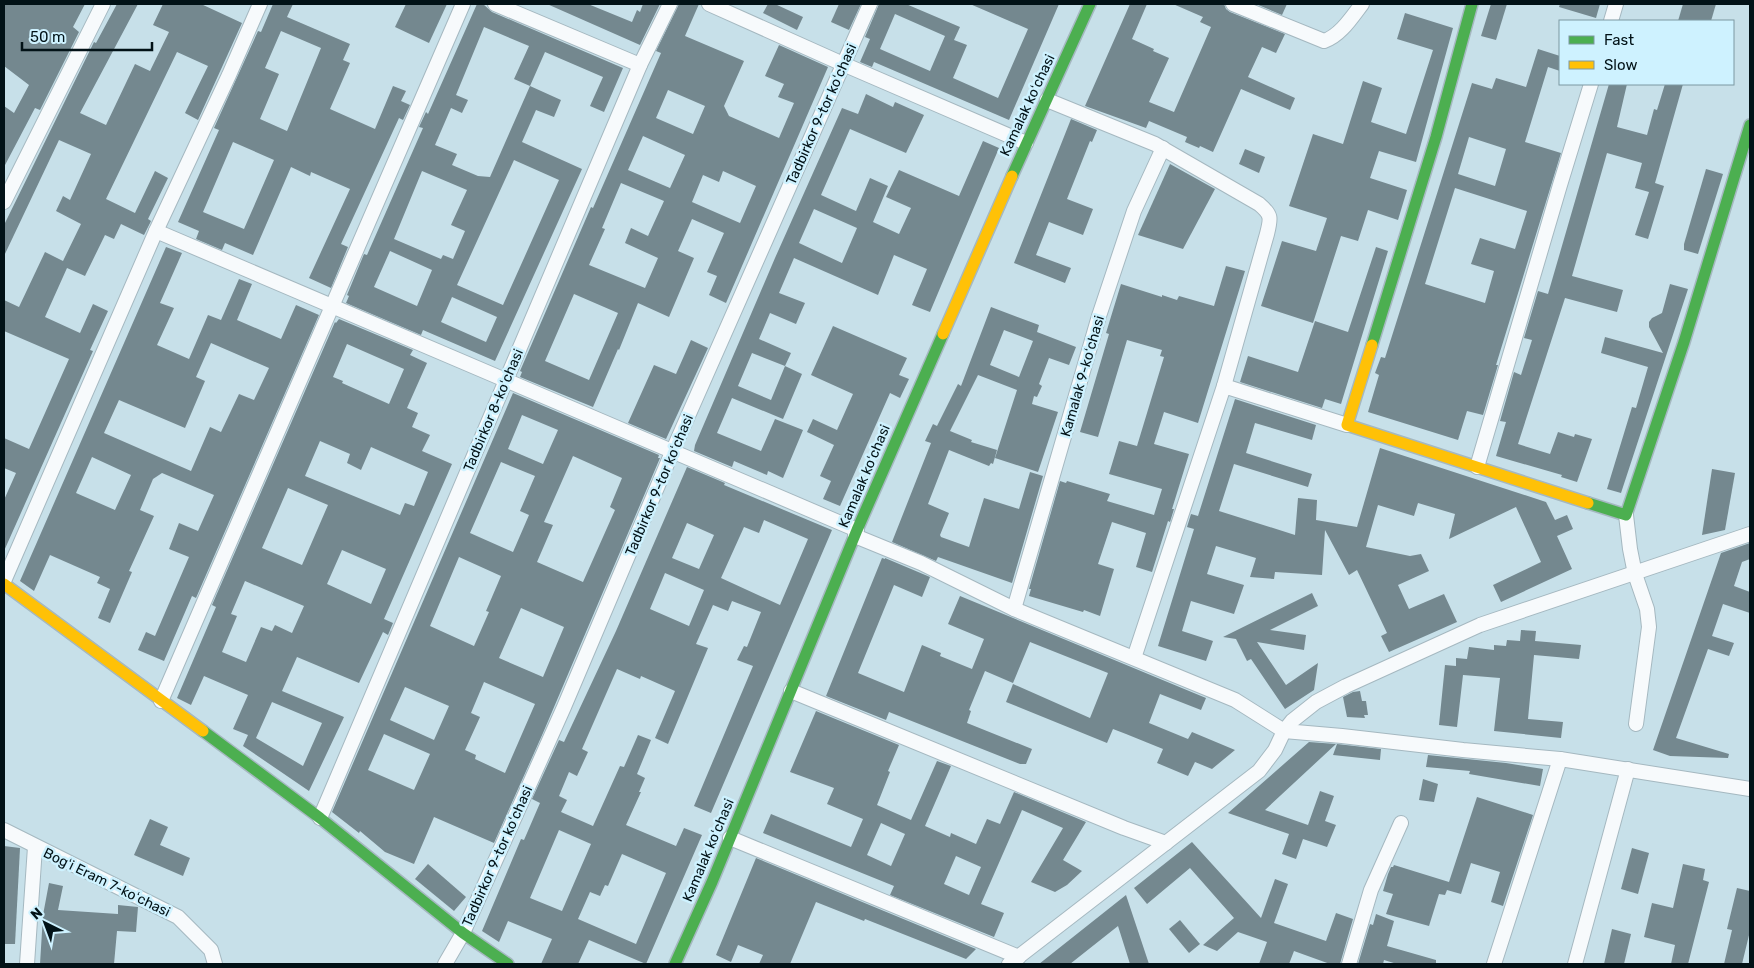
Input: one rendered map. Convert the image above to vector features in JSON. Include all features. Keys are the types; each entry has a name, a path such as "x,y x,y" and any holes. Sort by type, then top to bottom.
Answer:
{"street":[{"path":"4,202 103,4"},
{"path":"260,4 156,231 4,582 320,818 463,933 508,964"},
{"path":"161,701 463,4"},
{"path":"496,4 640,65"},
{"name":"Tadbirkor 8-koʻchasi","path":"320,818 640,65 670,4"},
{"path":"709,4 1026,143"},
{"name":"Tadbirkor 9-tor koʻchasi","path":"445,964 463,933 564,707 673,450 870,4"},
{"name":"Kamalak koʻchasi","path":"675,964 730,838 856,533 1026,143 1090,4"},
{"path":"1233,4 1324,41 1330,39 1342,28 1362,4"},
{"path":"1347,425 1436,137 1472,4"},
{"path":"1611,20 1616,4"},
{"path":"1476,467 1591,85"},
{"path":"1047,100 1163,148 1259,204 1270,215 1271,221 1224,386 1134,658"},
{"path":"1636,724 1649,627 1647,608 1635,574 1626,515 1684,342 1750,125"},
{"name":"Kamalak 9-koʻchasi","path":"1014,609 1099,316 1134,211 1163,148"},
{"path":"156,231 673,450 921,563 1014,609 1234,700 1284,732 1342,736 1560,759 1750,789"},
{"path":"1224,386 1626,515"},
{"path":"730,838 1014,961 1258,771 1275,750 1292,721 1316,702 1480,625 1750,534"},
{"path":"791,691 1124,828 1166,843"},
{"path":"1494,964 1560,759"},
{"path":"1575,964 1628,769"},
{"path":"1349,964 1371,890 1401,823"},
{"name":"Bogʻi Eram 7-koʻchasi","path":"4,830 35,847 134,894 178,918 210,950 215,964"},
{"path":"27,964 35,847"}],"building":[{"path":"4,4 85,4 73,27 79,32 40,110 35,108 4,167 4,106 14,113 29,85 4,66"},
{"path":"117,4 138,4 80,113 106,125 135,64 150,71 169,32 153,25 163,4 201,4 242,23 198,120 185,113 208,66 177,52 106,199 135,213 155,171 168,178 148,219 151,221 144,235 121,224 114,239 105,235 85,276 67,268 45,317 80,333 93,304 108,311 90,350 93,351 4,551 4,500 16,473 4,468 4,438 29,449 69,359 4,331 4,300 19,307 45,252 63,261 81,224 56,211 63,196 70,200 91,154 59,140 4,256 4,225 94,42 96,43"},
{"path":"273,4 293,4 287,17 350,44 343,60 350,63 330,109 375,129 393,86 406,91 401,101 410,105 403,120 399,118 341,244 348,247 331,288 309,278 350,189 311,172 310,176 291,167 253,255 225,243 222,250 196,239 199,231 178,222 219,130 214,128 258,31 261,32","holes":["281,31 321,48 287,131 260,119 279,74 265,68","233,142 274,160 244,229 203,212"]},
{"path":"406,4 447,4 429,43 395,27"},
{"path":"477,4 483,4 492,12 623,68 604,112 590,106 603,77 545,52 530,86 561,100 554,117 536,110 522,142 582,169 495,361 423,330 421,335 346,303 349,296 347,295 364,254 367,255 423,128 419,127 426,112 428,114","holes":["484,27 529,46 514,79 530,86 490,177 478,176 452,165 457,154 435,145 451,108 462,113 468,100 456,95","514,160 559,180 503,305 457,285","422,171 467,190 451,225 465,231 453,259 443,255 441,259 394,239","390,251 432,270 417,306 374,287","452,297 497,317 486,342 441,322"]},
{"path":"547,4 588,4 632,22 637,10 640,12 643,4 660,4 640,45"},
{"path":"679,4 699,4 685,36 744,61 724,106 729,116 779,138 794,103 778,97 784,84 765,76 779,45 828,67 726,303 709,295 717,276 707,272 724,233 692,219 678,251 694,258 669,317 638,303 593,407 520,377 522,372 520,371 591,207 593,208 661,53 656,51","holes":["668,90 705,106 693,134 656,118","643,136 685,155 670,188 628,170","723,171 756,186 740,223 692,202 703,175 719,182","621,183 664,201 648,236 631,228 625,243 658,258 645,288 589,265 605,229 602,228","574,294 618,313 589,380 545,361"]},
{"path":"768,4 775,4 803,17 797,30 763,13"},
{"path":"839,4 861,4 849,30 831,22"},
{"path":"879,4 906,4 960,27 954,40 967,45 953,78 998,98 1028,29 970,4 1059,4 1009,120 874,62 872,67 860,62 870,39 865,37","holes":["895,14 945,36 930,71 880,49"]},
{"path":"1130,4 1147,4 1132,39 1169,58 1149,102 1174,112 1211,27 1200,22 1203,17 1173,4 1224,4 1230,12 1285,34 1276,53 1262,47 1248,77 1295,98 1290,110 1241,89 1213,152 1185,142 1187,137 1149,121 1146,128 1085,106"},
{"path":"1256,4 1287,4 1282,15"},
{"path":"1491,4 1507,4 1496,40 1481,36"},
{"path":"1560,4 1600,4 1596,18 1559,7"},
{"path":"1683,4 1716,4 1711,20 1678,20"},
{"path":"1405,13 1453,28 1416,162 1379,151 1370,178 1407,190 1398,220 1368,210 1358,241 1341,236 1313,323 1261,306 1282,241 1316,251 1327,218 1289,206 1313,134 1343,144 1363,81 1382,88 1371,122 1406,134 1433,50 1397,39"},
{"path":"1538,49 1559,56 1559,71 1548,67 1525,142 1561,153 1496,365 1498,365 1483,415 1467,411 1458,440 1368,412 1379,375 1375,373 1381,357 1385,358 1472,83 1492,89 1496,78 1526,87","holes":["1469,137 1506,149 1495,186 1458,174","1455,188 1527,211 1515,249 1480,238 1471,264 1494,271 1485,303 1425,284"]},
{"path":"1609,85 1627,85 1617,127 1647,135 1654,109 1657,110 1665,85 1683,85 1655,183 1664,186 1648,239 1635,235 1649,192 1635,188 1642,163 1607,153 1572,276 1623,290 1617,312 1565,298 1518,444 1550,454 1558,432 1574,437 1575,434 1592,439 1577,482 1561,477 1562,475 1496,456 1506,422 1500,421 1514,372 1521,375 1532,340 1524,338 1538,291 1548,294"},
{"path":"866,94 893,107 895,102 924,115 906,153 850,129 821,195 856,211 870,178 888,186 873,222 899,234 911,208 886,197 899,170 959,196 983,141 999,148 930,312 912,305 927,269 894,255 878,295 794,258 779,293 805,303 796,324 770,313 759,339 791,353 785,366 802,374 783,419 732,398 717,433 761,451 775,419 803,430 783,478 768,471 767,475 734,461 732,467 694,451 695,445 842,108 858,114","holes":["814,209 857,228 842,263 799,243","752,353 785,366 771,400 738,386"]},
{"path":"1071,119 1097,130 1092,142 1090,141 1067,199 1093,209 1083,235 1049,222 1036,255 1071,268 1065,283 1014,263"},
{"path":"1245,149 1265,157 1259,173 1239,164"},
{"path":"1170,164 1215,189 1183,249 1138,235"},
{"path":"1706,169 1723,174 1698,254 1684,250 1684,244"},
{"path":"166,247 182,253 160,303 174,308 157,345 189,359 208,315 221,320 239,279 252,284 237,320 281,339 296,305 319,315 196,598 192,596 164,661 138,650 146,632 155,636 189,557 169,549 179,523 198,531 214,495 162,473 153,479 140,510 154,516 129,571 132,572 110,623 98,618 110,589 97,583 100,577 50,555 34,591 20,581","holes":["211,343 269,368 254,400 239,394 221,432 210,427 191,471 104,433 119,400 185,428 205,381 196,377","92,457 131,475 115,510 76,493"]},
{"path":"1376,247 1388,251 1341,404 1325,399 1322,408 1240,382 1248,356 1298,372 1315,321 1348,332"},
{"path":"1226,266 1245,271 1198,423 1164,412 1154,444 1189,454 1172,509 1174,509 1170,522 1168,521 1152,572 1136,567 1146,533 1112,522 1098,564 1114,569 1100,616 1029,596 1031,589 1029,589 1060,481 1066,483 1067,481 1110,494 1107,501 1154,515 1162,489 1109,474 1119,441 1137,446 1164,357 1160,356 1162,350 1127,340 1098,437 1080,432 1109,334 1106,333 1121,284 1162,297 1162,295 1177,300 1179,296 1214,306"},
{"path":"1670,284 1688,289 1621,493 1607,489 1632,407 1636,408 1648,367 1601,353 1605,337 1663,353 1649,327 1649,322 1652,318 1662,313"},
{"path":"991,307 1039,325 1037,332 1076,347 1069,365 1049,358 1039,384 1042,386 1037,397 1034,396 1032,404 1058,412 1038,472 995,458 1017,390 978,375 950,431 972,440 971,442 997,450 993,464 991,463 989,466 949,450 928,504 949,513 940,535 941,537 969,547 984,498 1019,509 1030,472 1043,476 1012,583 938,557 936,561 892,542 931,443 925,441 933,424 937,426 958,384 961,386","holes":["1004,330 1033,341 1019,377 990,365"]},
{"path":"339,319 413,350 410,355 427,363 407,408 418,413 412,427 430,435 422,451 452,464 384,619 393,623 388,635 383,632 359,683 297,657 282,691 344,717 309,791 243,746 248,735 233,729 248,695 204,676 191,705 177,698 216,607 212,605","holes":["347,344 404,369 389,404 333,377","320,441 350,454 347,463 361,470 371,447 428,472 414,506 405,503 400,515 305,476","288,488 328,505 302,565 262,548","342,550 386,569 371,604 327,584","245,581 304,606 292,633 275,625 272,631 261,627 246,662 222,652 237,616 231,614","272,702 322,723 303,766 256,738"]},
{"path":"833,326 907,358 899,375 909,379 900,398 890,393 840,506 823,499 831,481 820,476 834,445 807,432 813,419 837,430 853,394 811,375"},
{"path":"691,340 708,348 666,439 628,423 654,365 676,374"},
{"path":"513,393 659,455 658,458 660,458 494,843 434,817 414,864 385,852 360,831 359,833 332,812","holes":["522,415 558,430 543,464 508,449","573,456 622,478 610,507 615,510 583,582 537,562 553,525 544,522","501,462 535,476 520,511 529,515 513,552 470,533","459,557 501,576 486,611 489,612 474,646 430,626","521,608 564,627 543,677 499,658","484,682 535,704 505,773 475,759 476,755 465,750 480,717 471,713","405,687 449,706 434,740 390,720","384,734 430,754 414,790 368,770"]},
{"path":"1235,399 1316,425 1312,440 1255,423 1246,453 1312,474 1308,487 1234,464 1219,511 1295,535 1298,498 1317,500 1316,520 1357,527 1380,448 1546,502 1555,520 1567,515 1573,529 1557,536 1572,569 1501,602 1493,585 1541,562 1516,507 1449,539 1455,514 1418,503 1414,516 1378,505 1366,547 1410,556 1421,554 1429,571 1398,585 1409,609 1444,594 1457,622 1389,652 1381,636 1387,633 1357,570 1349,575 1325,530 1322,575 1275,572 1274,579 1250,577 1256,558 1216,546 1207,574 1244,585 1234,614 1191,601 1182,631 1213,641 1206,661 1158,646 1194,529 1187,527 1191,514 1198,516"},
{"path":"687,467 725,483 724,485 832,530 711,813 694,806 753,666 737,660 744,646 747,647 761,612 732,601 728,611 713,605 696,644 708,648 668,744 655,738 675,691 641,676 640,679 617,669 582,749 588,752 577,776 569,772 559,796 567,800 561,812 593,826 620,766 624,767 638,735 651,740 637,774 645,778 639,792 641,792 626,825 676,846 684,828 702,835 646,964 589,940 578,964 541,964 552,939 508,921 499,942 482,931 521,839 524,840 540,803 532,799 559,740 564,742 616,631","holes":["764,520 808,539 780,605 721,578 744,527 759,533","687,523 714,535 699,569 672,558","665,573 704,590 689,626 650,609","559,830 591,844 562,911 530,898","622,854 666,873 636,944 578,919 590,892 600,896 605,885 608,886"]},
{"path":"1712,469 1735,473 1725,530 1702,535"},
{"path":"1750,543 1750,559 1742,562 1734,586 1750,592 1750,613 1723,604 1712,636 1734,643 1729,656 1708,649 1676,738 1729,754 1728,758 1670,756 1653,750 1721,553"},
{"path":"882,558 930,577 922,597 894,585 858,673 904,692 922,645 941,653 940,656 972,669 984,639 948,624 960,596 1206,698 1201,710 1160,694 1149,723 1188,739 1192,732 1235,750 1212,769 1195,762 1188,776 1157,763 1163,749 1113,729 1107,743 1006,702 1013,684 1090,718 1108,673 1030,642 1013,683 985,671 969,710 971,711 967,723 1032,749 1026,764 1020,764 889,712 886,720 826,696"},
{"path":"1312,593 1318,606 1270,630 1306,635 1304,650 1257,642 1286,685 1318,663 1314,690 1285,709 1251,659 1247,661 1236,639 1223,637"},
{"path":"1521,630 1536,631 1535,641 1581,645 1579,659 1534,655 1528,719 1563,722 1561,738 1494,731 1500,678 1463,675 1457,727 1439,725 1445,665 1456,666 1456,658 1467,659 1469,647 1494,650 1494,645 1506,646 1507,640 1520,641"},
{"path":"1360,691 1362,701 1366,701 1368,715 1364,715 1365,718 1347,717 1343,697"},
{"path":"816,711 899,745 877,805 911,820 937,761 951,766 925,826 950,837 951,833 976,844 987,819 1000,824 1014,792 1086,822 1063,860 1082,871 1067,885 1055,892 1031,882 1063,828 1022,810 981,904 1004,913 994,937 890,895 894,886 763,833 771,814 851,847 863,819 827,804 834,788 790,772","holes":["881,823 905,834 891,866 867,855","956,856 981,867 969,895 944,884"]},
{"path":"1309,742 1336,744 1265,810 1308,825 1320,791 1334,796 1325,821 1336,825 1327,847 1303,839 1296,859 1282,854 1289,834 1228,813"},
{"path":"1337,744 1381,749 1380,760 1333,755"},
{"path":"1428,755 1543,769 1540,786 1469,774 1470,771 1426,767"},
{"path":"1423,779 1438,784 1434,802 1419,800"},
{"path":"1477,797 1533,815 1503,906 1491,902 1500,872 1471,863 1461,894 1447,890 1445,895 1439,894 1429,926 1386,914 1393,894 1383,891 1388,874 1394,865 1449,882"},
{"path":"150,819 168,827 160,845 190,858 183,876 134,855"},
{"path":"1192,842 1261,918 1275,879 1288,884 1274,923 1326,941 1336,913 1353,919 1340,964 1330,964 1294,951 1289,964 1259,964 1267,942 1238,932 1217,951 1203,945 1234,918 1190,868 1147,904 1134,888"},
{"path":"4,846 20,848 15,944 4,944"},
{"path":"1632,848 1649,853 1638,894 1621,889"},
{"path":"756,858 976,949 966,959 865,919 864,921 816,902 790,964 759,964 763,955 738,945 731,962 716,955"},
{"path":"428,864 466,897 454,911 415,879"},
{"path":"1683,864 1705,869 1703,880 1709,882 1688,964 1671,964 1675,945 1644,937 1652,903 1673,908"},
{"path":"49,883 63,886 58,910 118,914 118,905 138,907 136,932 117,931 114,964 40,964 43,915"},
{"path":"1737,888 1750,891 1750,931 1742,964 1724,964 1732,930 1727,929"},
{"path":"1126,895 1149,964 1130,964 1118,926 1070,964 1039,964"},
{"path":"1376,914 1394,921 1387,946 1436,960 1436,964 1397,964 1384,960 1383,964 1358,964 1370,924 1373,925"},
{"path":"1180,920 1200,944 1189,953 1169,929"},
{"path":"1612,929 1631,934 1624,964 1604,964"}],"traffic: fast":[{"path":"1012,176 1090,4"},
{"path":"1372,345 1436,137 1472,4"},
{"path":"1588,503 1626,515 1684,342 1750,125"},
{"path":"675,964 712,882 857,530 943,334"},
{"path":"203,731 320,818 463,933 508,964"}],"traffic: slow":[{"path":"943,334 1012,176"},
{"path":"1372,345 1347,425 1588,503"},
{"path":"4,584 203,731"}]}
